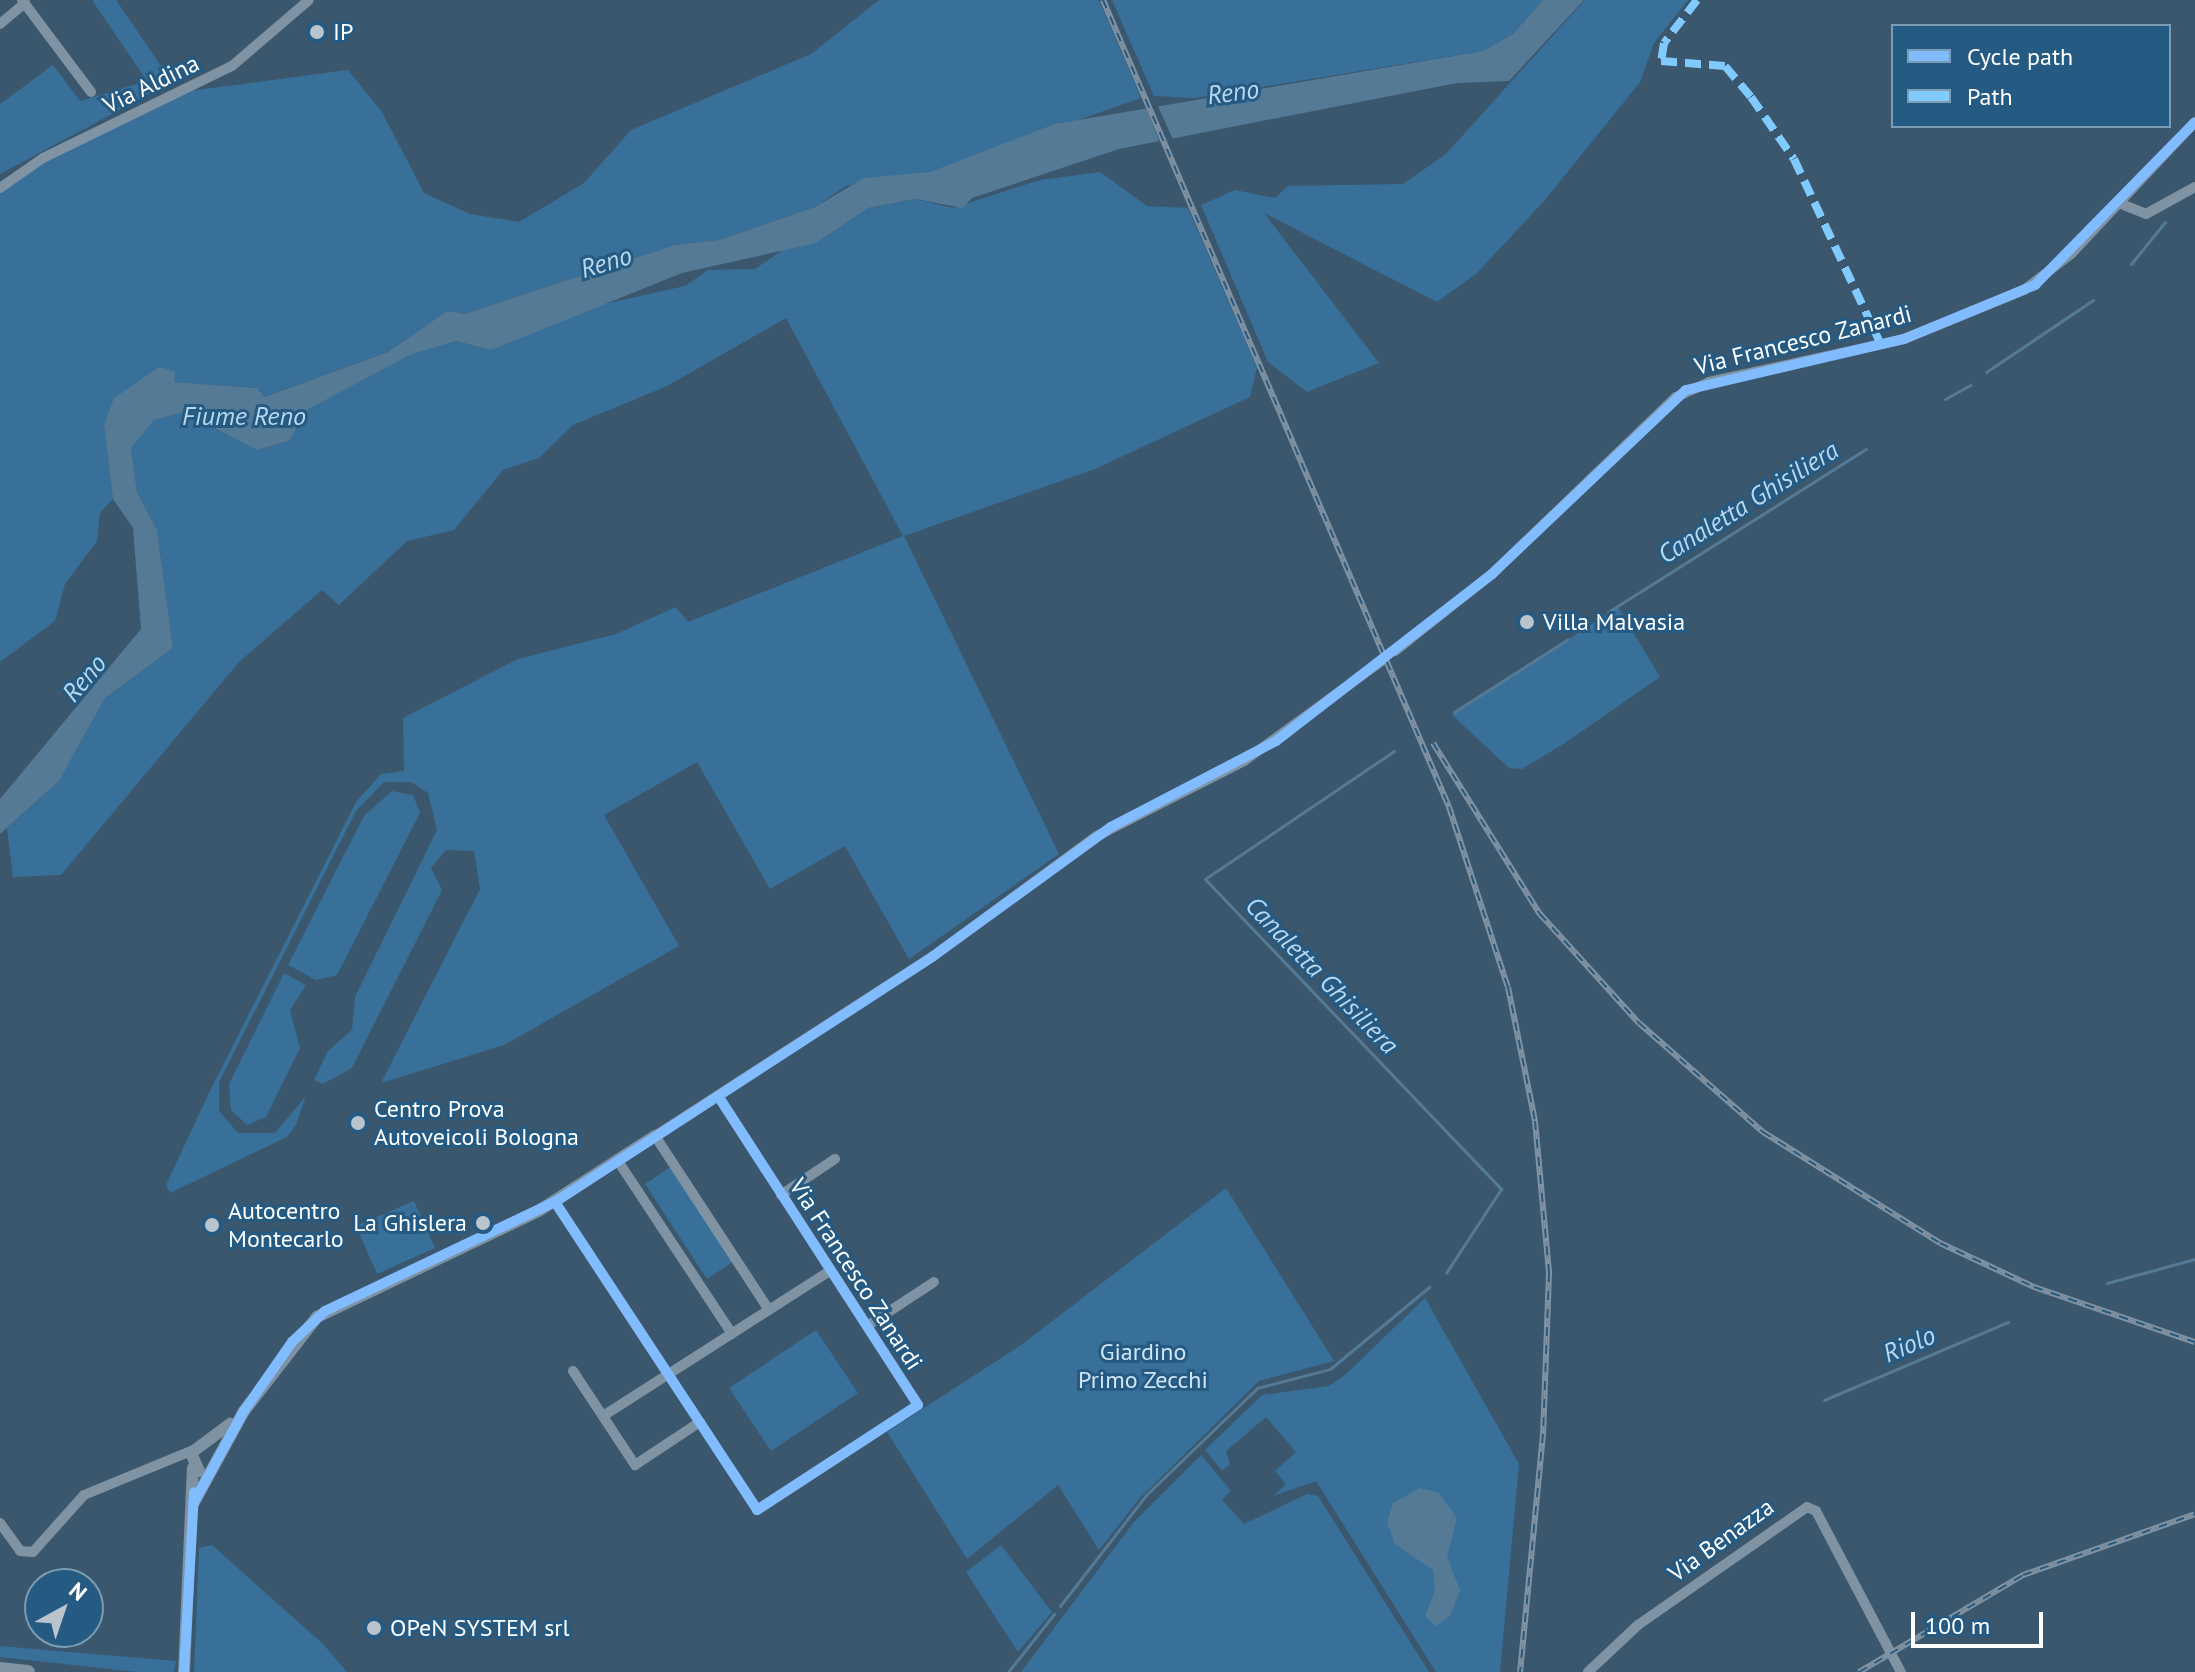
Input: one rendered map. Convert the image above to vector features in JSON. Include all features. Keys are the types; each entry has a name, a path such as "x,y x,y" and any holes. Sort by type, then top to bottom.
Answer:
{"highway":[{"path":"0,1669 28,1672"}],"main road":[{"path":"193,1504 211,1464 244,1411 292,1342 325,1311 555,1202 655,1136"},
{"path":"184,1672 193,1504 192,1466 196,1448 244,1411"},
{"path":"196,1448 211,1464"},
{"path":"192,1466 211,1464"}],"street":[{"name":"Via Aldina","path":"0,188 43,158 232,66 309,0"},
{"path":"0,24 24,2 91,92"},
{"name":"Via Francesco Zanardi","path":"1395,651 1493,573 1686,390 1904,339 1997,304 2043,279 2195,122"},
{"path":"2119,203 2146,214 2195,187"},
{"path":"769,1310 655,1136 932,957 1104,831 1244,761 1383,660"},
{"name":"Via Francesco Zanardi","path":"555,1202 757,1510 918,1405 718,1096"},
{"name":"Via Francesco Zanardi","path":"781,1195 835,1159"},
{"path":"618,1161 732,1334"},
{"name":"Via Francesco Zanardi","path":"603,1416 830,1271"},
{"name":"Via Francesco Zanardi","path":"867,1326 934,1282"},
{"path":"573,1371 635,1465 700,1422"},
{"path":"0,1523 20,1551 33,1552 84,1495 196,1448"},
{"path":"167,1459 192,1466"},
{"name":"Via Benazza","path":"1588,1672 1638,1625 1807,1507 1816,1511 1901,1672"}],"green space":[{"path":"92,0 116,0 172,82 0,174 0,104 53,65 80,101 147,81"},
{"path":"879,0 1099,0 1141,98 930,172 846,186 815,207 719,240 675,245 464,314 447,311 388,352 263,397 257,388 174,382 104,425 113,499 100,513 97,541 65,584 55,621 0,662 0,187 166,94 348,70 382,112 424,193 470,214 519,222 584,183 631,130 811,54"},
{"path":"1112,0 1543,0 1513,34 1483,51 1194,98 1154,96"},
{"path":"1585,0 1688,0 1654,43 1640,82 1545,200 1476,274 1437,302 1264,213 1379,363 1307,392 1268,362 1201,205 1235,190 1275,198 1288,186 1403,184 1446,154"},
{"path":"1100,172 1147,206 1188,208 1257,367 1250,397 1095,469 904,536 1059,854 909,959 845,846 770,889 697,762 604,815 679,946 504,1045 381,1083 480,889 474,851 446,850 431,868 442,890 352,1068 323,1084 314,1080 328,1051 352,1030 355,997 437,830 428,793 411,782 384,782 356,811 219,1082 219,1111 238,1133 275,1133 306,1096 296,1125 287,1137 170,1193 166,1185 208,1095 356,802 381,774 404,771 403,718 518,659 616,634 676,607 688,622 903,536 786,318 667,386 573,425 539,458 503,470 454,530 407,541 339,605 322,590 239,662 61,875 13,877 7,828 59,781 105,698 173,648 157,530 137,492 131,447 154,420 184,412 258,450 289,441 307,410 410,355 456,341 491,350 591,307 685,286 708,270 755,269 791,244 816,243 868,208 915,199 953,208 1040,180"},
{"path":"1618,607 1660,677 1565,743 1522,769 1509,768 1452,715"},
{"path":"392,791 413,795 420,813 337,975 316,980 288,965 364,816"},
{"path":"284,973 306,985 290,1010 300,1048 266,1117 247,1125 231,1110 229,1084"},
{"path":"672,1166 734,1261 707,1279 645,1184"},
{"name":"Giardino Primo Zecchi","path":"1226,1188 1334,1361 1259,1381 1140,1498 1099,1550 1058,1485 967,1559 887,1432 1021,1345"},
{"path":"414,1201 435,1248 377,1274 356,1226"},
{"path":"1425,1298 1519,1464 1500,1672 1436,1672 1316,1481 1273,1496 1286,1484 1275,1471 1296,1452 1266,1417 1226,1451 1230,1464 1222,1471 1205,1450 1262,1395 1329,1386 1345,1375"},
{"path":"816,1330 858,1393 771,1451 729,1388"},
{"path":"1201,1455 1231,1491 1222,1500 1244,1524 1307,1494 1318,1496 1429,1672 1021,1672 1134,1522"},
{"path":"212,1545 324,1645 347,1672 194,1672 199,1548"},
{"path":"1001,1545 1052,1612 1018,1652 966,1572"},
{"path":"0,1646 176,1661 174,1672 137,1672 0,1657"}],"water":[{"name":"Fiume Reno","path":"1543,0 1584,0 1509,81 1457,83 1119,149 972,198 963,208 915,199 868,208 816,243 682,273 491,350 456,341 410,355 307,410 289,441 257,450 184,412 154,420 131,448 137,492 157,530 173,648 105,698 59,781 0,834 0,799 141,629 133,528 113,499 104,425 114,398 159,367 175,371 174,382 257,388 264,397 388,352 447,311 464,314 675,245 719,240 815,207 864,178 930,172 1055,124 1483,51 1513,34"},
{"path":"1420,1488 1439,1493 1457,1518 1447,1557 1460,1590 1450,1616 1436,1626 1425,1616 1435,1591 1433,1570 1395,1544 1387,1523 1393,1503"}],"pier":[{"path":"1157,104 1174,142 1161,145 1145,106"}],"waterway":[{"name":"Canaletta Ghisiliera","path":"2131,264 2165,222"},
{"name":"Canaletta Ghisiliera","path":"1986,372 2093,300"},
{"name":"Canaletta Ghisiliera","path":"1945,399 1970,385"},
{"name":"Canaletta Ghisiliera","path":"1608,612 1866,449"},
{"name":"Canaletta Ghisiliera","path":"1454,712 1568,639"},
{"name":"Canaletta Ghisiliera","path":"1394,751 1205,879 1501,1189 1446,1273"},
{"name":"Riolo","path":"2107,1283 2195,1259"},
{"name":"Canaletta Ghisiliera","path":"1060,1606 1146,1495 1257,1388 1330,1369 1429,1287"},
{"name":"Riolo","path":"1824,1400 2008,1322"},
{"name":"Canaletta Ghisiliera","path":"1008,1672 1054,1614"}],"railway":[{"path":"1103,0 1449,807 1508,987 1535,1121 1549,1273 1543,1434 1520,1672"},
{"path":"1433,743 1540,914 1639,1023 1763,1132 1940,1243 2034,1287 2195,1342"},
{"path":"1859,1672 2023,1575 2195,1514"}],"marked path":[{"path":"1697,0 1664,43 1661,61 1725,66 1751,97 1794,159 1881,345"}],"cycle path":[{"path":"193,1504 244,1411 292,1342 325,1311 555,1202 932,957 1111,827 1276,741 1493,573 1686,390 1904,339 2035,285 2195,122"},
{"path":"555,1202 757,1510 918,1405 718,1096"},
{"path":"184,1672 194,1492"}],"place":[{"name":"IP","path":"317,32"},
{"name":"Villa Malvasia","path":"1527,622"},
{"name":"Centro Prova Autoveicoli Bologna","path":"358,1123"},
{"name":"La Ghislera","path":"483,1223"},
{"name":"Autocentro Montecarlo","path":"212,1225"},
{"name":"OPeN SYSTEM srl","path":"374,1628"}],"water label":[{"name":"Reno","path":"1233,92"},
{"name":"Reno","path":"606,262"},
{"name":"Reno","path":"84,678"}]}
